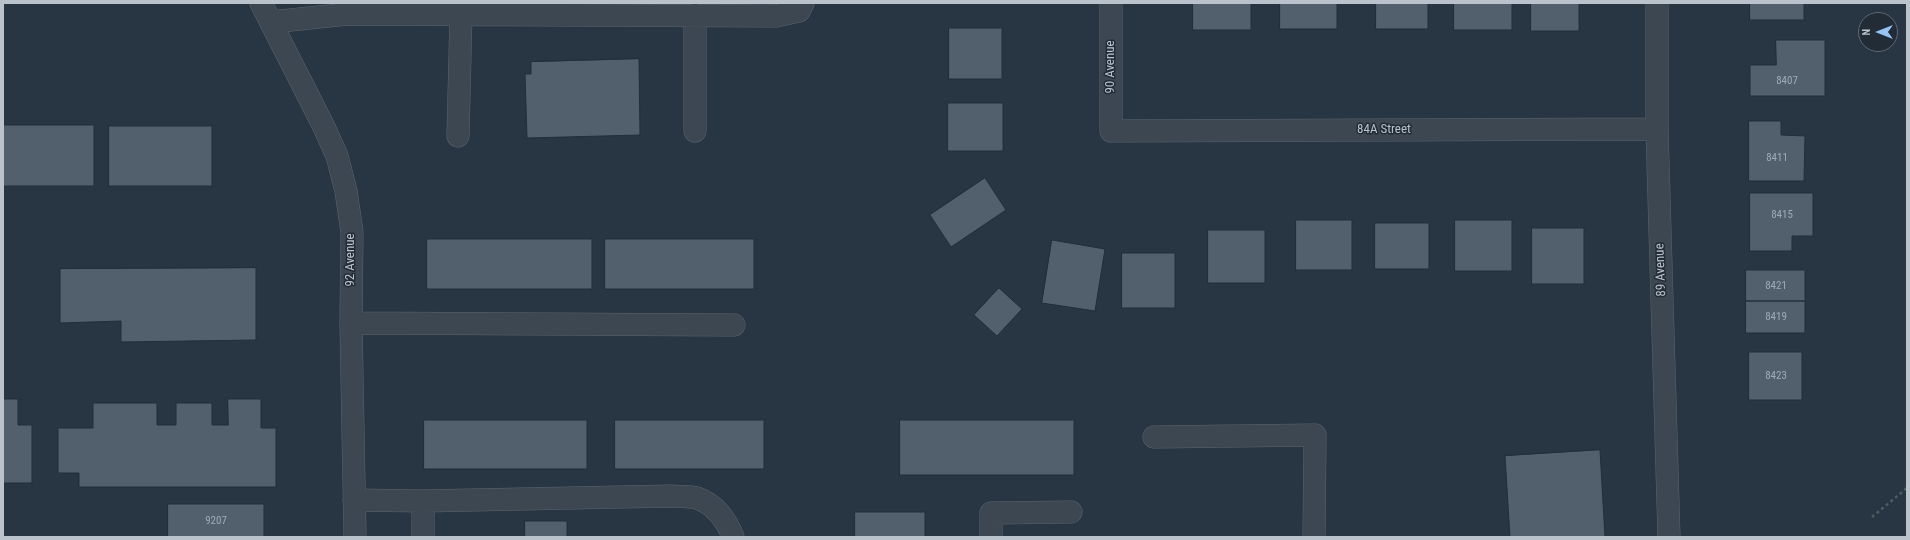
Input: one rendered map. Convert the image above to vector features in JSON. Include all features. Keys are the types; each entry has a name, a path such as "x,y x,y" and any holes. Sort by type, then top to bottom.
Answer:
{"street":[{"name":"92 Avenue","path":"261,3 324,127 337,156 346,191 352,232 355,537"},
{"path":"271,22 348,8 461,14 575,9 695,15 776,16 799,11 802,3"},
{"name":"90 Avenue","path":"1111,3 1111,131"},
{"name":"89 Avenue","path":"1657,3 1657,129 1669,537"},
{"path":"458,136 461,14"},
{"path":"695,15 695,131"},
{"name":"84A Street","path":"1111,131 1657,129"},
{"path":"352,323 734,325"},
{"path":"1154,437 1315,435 1314,537"},
{"path":"354,500 423,501 671,496 697,498 715,509 729,524 733,537"},
{"path":"423,501 423,537"},
{"path":"991,537 991,513 1071,512"}],"path":[{"path":"1872,517 1907,488"}],"building":[{"path":"1193,3 1251,3 1251,30 1193,30"},
{"path":"1280,3 1337,3 1337,29 1280,29"},
{"path":"1376,3 1428,3 1428,29 1376,29"},
{"path":"1454,3 1512,3 1512,30 1454,30"},
{"path":"1531,3 1579,3 1579,31 1531,31"},
{"path":"1750,3 1804,3 1804,20 1750,20"},
{"path":"949,28 1002,28 1002,79 949,79"},
{"path":"1776,40 1825,40 1825,96 1750,96 1750,65 1776,65"},
{"path":"639,59 640,135 527,138 525,74 531,74 531,62"},
{"path":"948,103 1003,103 1003,151 948,151"},
{"path":"1749,121 1781,121 1781,135 1805,136 1804,181 1749,181"},
{"path":"3,125 94,125 94,186 3,186"},
{"path":"109,126 212,126 212,186 109,186"},
{"path":"985,178 1006,210 951,247 930,215"},
{"path":"1750,193 1813,193 1813,236 1792,236 1792,251 1750,251"},
{"path":"1296,220 1352,220 1352,270 1296,270"},
{"path":"1455,220 1512,220 1512,271 1455,271"},
{"path":"1375,223 1429,223 1429,269 1375,269"},
{"path":"1532,228 1584,228 1584,284 1532,284"},
{"path":"1208,230 1265,230 1265,283 1208,283"},
{"path":"427,239 592,239 592,289 427,289"},
{"path":"605,239 754,239 754,289 605,289"},
{"path":"1052,240 1105,249 1095,311 1042,303"},
{"path":"1122,253 1175,253 1175,308 1122,308"},
{"path":"256,268 256,340 121,342 121,321 60,323 60,269"},
{"path":"1746,270 1805,270 1805,301 1746,301"},
{"path":"999,288 1022,309 997,336 974,315"},
{"path":"1746,301 1805,301 1805,333 1746,333"},
{"path":"1749,352 1802,352 1802,400 1749,400"},
{"path":"3,399 18,399 18,425 32,425 32,483 3,483"},
{"path":"228,399 261,399 261,428 276,428 276,487 79,487 79,473 58,473 58,428 93,428 93,403 157,403 157,425 176,425 176,403 212,403 212,425 228,425"},
{"path":"424,420 587,420 587,469 424,469"},
{"path":"615,420 764,420 764,469 615,469"},
{"path":"900,420 1074,420 1074,475 900,475"},
{"path":"1600,450 1605,537 1510,537 1505,456"},
{"path":"168,504 264,504 264,537 168,537"},
{"path":"855,512 925,512 925,537 855,537"},
{"path":"525,521 567,521 567,537 525,537"}]}
